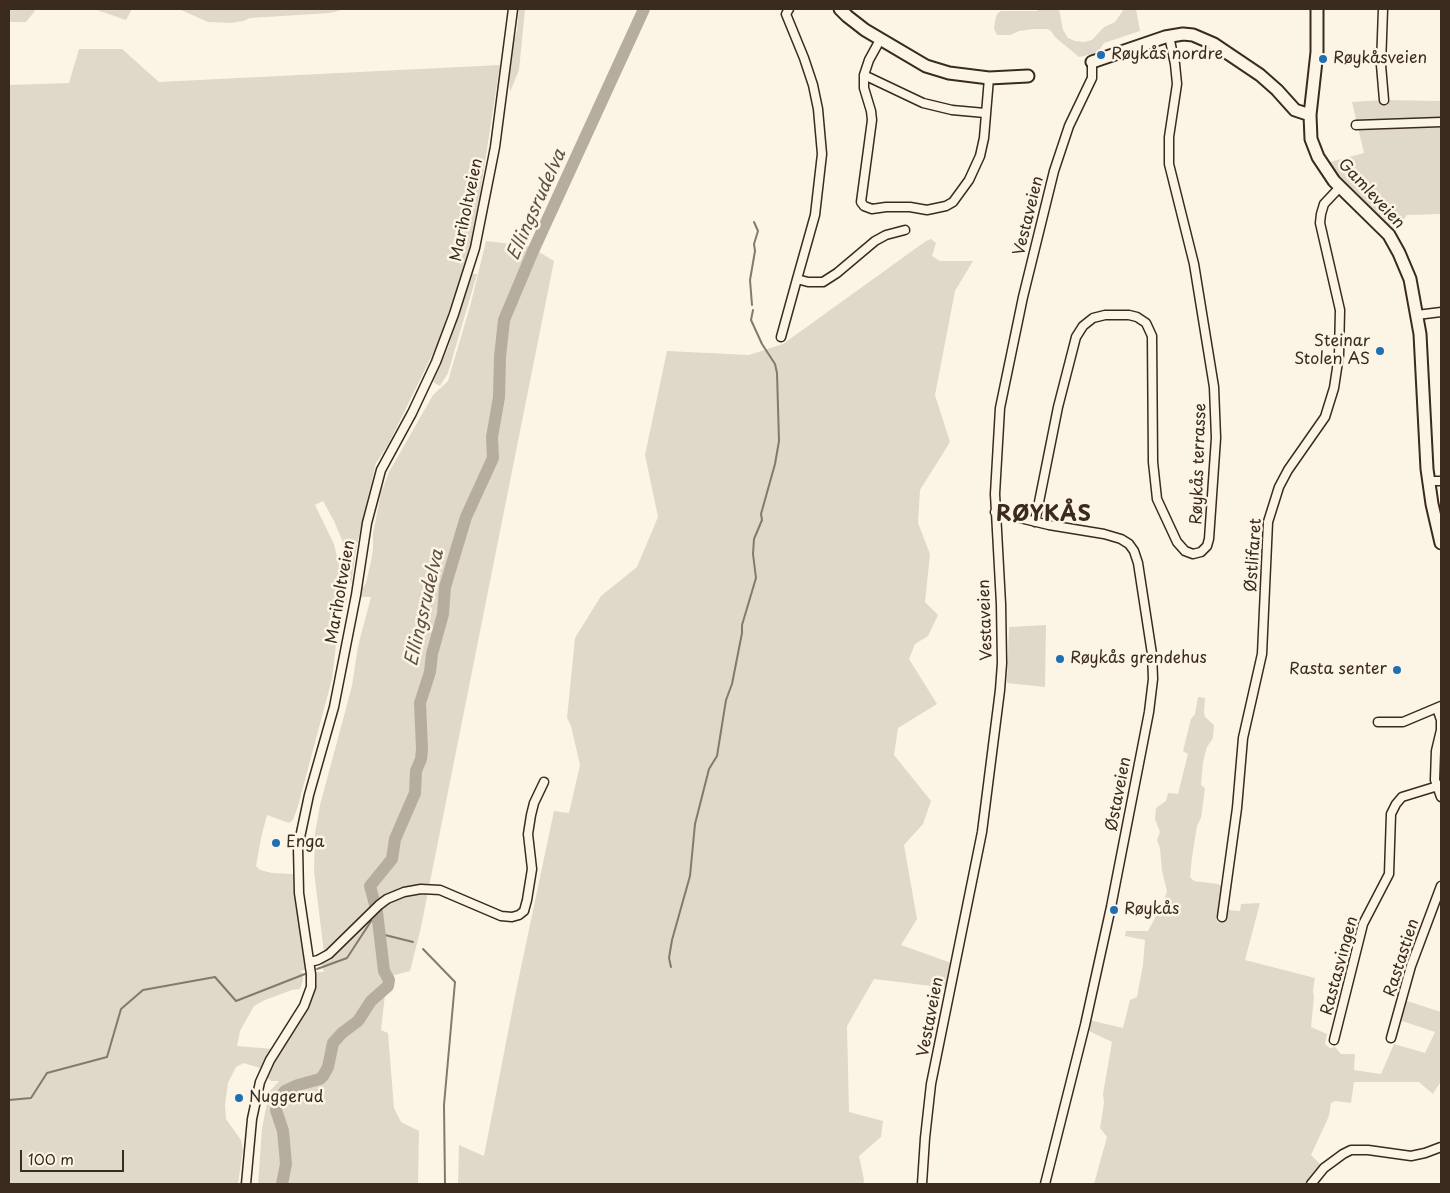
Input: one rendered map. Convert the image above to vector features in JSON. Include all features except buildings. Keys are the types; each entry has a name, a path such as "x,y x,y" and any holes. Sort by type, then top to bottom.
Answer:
{"main road":[{"path":"840,9 853,21 880,40 926,66 949,73 989,78 1028,76"},
{"path":"1092,62 1169,36 1193,35 1214,44 1266,79 1295,110 1310,115 1317,52 1317,9"},
{"name":"Gamleveien","path":"1310,115 1310,133 1313,148 1324,167 1340,187 1381,226 1396,246 1410,279 1421,348 1424,443 1428,481 1441,543"}],"street":[{"name":"Mariholtveien","path":"246,1184 252,1119 257,1094 270,1060 306,1002 310,987 310,962 299,893 297,856 300,834 334,707 356,595 367,523 377,482 386,460 412,413 436,362 476,248 495,147 513,9"},
{"path":"781,337 815,215 822,154 818,109 813,85 786,14 788,9"},
{"path":"1383,9 1381,65 1384,100"},
{"name":"Røykås terrasse","path":"1035,522 1058,407 1076,337 1083,326 1093,318 1105,315 1129,315 1146,323 1152,336 1153,468 1157,499 1174,536 1180,547 1185,551 1193,554 1202,552 1207,546 1209,539 1216,438 1214,387 1194,264 1169,164 1169,137 1177,84 1169,36"},
{"path":"880,40 869,60 864,75 864,88 871,111 872,126 861,202 872,210 886,207 910,207 927,210 946,206 953,202 969,180 980,156 984,138 989,78"},
{"name":"Vestaveien","path":"922,1184 931,1084 982,832 998,706 1002,651 995,512 999,418 1015,329 1059,155 1069,126 1092,78 1092,62"},
{"path":"864,75 923,103 952,110 986,114"},
{"path":"1356,125 1441,122"},
{"name":"Østlifaret","path":"1222,917 1237,808 1243,738 1262,654 1268,522 1279,487 1288,470 1325,417 1334,388 1339,355 1340,310 1320,223 1324,204 1340,187"},
{"path":"797,279 808,282 823,282 832,277 875,241 886,235 905,230"},
{"path":"1417,315 1441,312"},
{"path":"1428,481 1441,480"},
{"name":"Østaveien","path":"995,512 1035,522 1111,535 1126,541 1132,547 1137,558 1142,579 1153,668 1149,712 1109,916 1081,1040 1045,1184"},
{"path":"1378,722 1403,722 1439,707 1441,730 1434,768 1441,797"},
{"path":"310,962 329,954 377,907 387,899 404,892 421,889 440,890 501,916 512,917 519,915 524,911 532,869 528,834 531,815 534,802 544,782"},
{"name":"Rastasvingen","path":"1334,1040 1363,924 1389,874 1392,814 1396,804 1402,797 1439,785"},
{"name":"Rastastien","path":"1392,1038 1411,966 1441,886"},
{"path":"1311,1184 1324,1168 1351,1150 1368,1150 1411,1156 1441,1147"}],"shaded area":[{"path":"9,9 33,9 35,11 26,22 9,22"},
{"path":"94,9 132,9 126,20"},
{"path":"179,9 345,9 330,13 250,18 231,23 208,22"},
{"path":"519,9 525,9 519,70 510,92 511,51 517,31"},
{"path":"1038,9 1059,9 1063,30 1068,38 1075,41 1084,42 1092,40 1104,27 1115,22 1124,9 1136,9 1140,31 1104,43 1097,53 1079,57 1047,29 1033,29 1019,31 1010,35 997,35 994,29 995,21 997,14 1001,11 1037,11"},
{"path":"79,49 122,49 159,82 500,65 472,246 437,345 388,445 376,463 357,544 351,585 344,545 334,521 323,501 315,505 334,544 347,599 344,608 338,613 339,620 332,679 298,806 293,820 289,823 267,815 256,866 260,870 272,873 293,874 306,970 300,971 303,973 303,980 300,989 292,990 254,1006 240,1031 237,1046 273,1049 263,1069 244,1063 236,1067 228,1083 225,1105 226,1119 241,1140 243,1150 238,1184 9,1184 9,85 69,83"},
{"path":"1384,100 1441,101 1441,214 1407,215 1393,234 1326,163 1364,153 1352,102"},
{"path":"931,239 936,243 932,256 940,261 973,261 955,291 935,395 950,442 920,490 918,523 930,554 925,602 938,615 928,636 915,644 909,659 937,704 898,728 894,755 931,801 923,824 904,845 917,919 901,945 954,964 948,988 874,979 847,1026 849,1112 883,1121 881,1137 859,1156 864,1180 863,1184 458,1184 459,1145 484,1156 554,811 569,813 580,765 571,726 567,718 575,638 601,596 637,567 658,517 645,455 667,351 749,355 783,344"},
{"path":"486,241 529,246 554,261 421,927 410,971 387,977 381,1030 388,1033 394,1108 401,1122 419,1131 418,1184 258,1184 262,1129 269,1092 279,1081 271,1081 267,1077 311,1001 316,987 317,972 324,972 322,967 324,953 314,871 315,833 320,805 352,686 358,646 371,597 361,597 371,561 373,534 381,493 389,472 433,395 448,381 471,303"},
{"path":"472,274 477,274 448,373 440,386 433,382 448,348"},
{"path":"1046,625 1045,687 1007,683 1009,627"},
{"path":"1198,697 1205,698 1205,717 1214,725 1213,738 1207,747 1203,762 1201,785 1205,788 1201,818 1197,826 1190,877 1194,881 1218,884 1223,887 1217,922 1223,923 1226,912 1229,910 1240,911 1241,904 1260,903 1245,960 1315,978 1311,1027 1327,1034 1325,1044 1330,1048 1335,1047 1341,1054 1355,1054 1354,1070 1381,1074 1394,1044 1425,1053 1435,1032 1399,1020 1404,1000 1441,1012 1441,1081 1433,1094 1419,1082 1354,1082 1351,1103 1335,1101 1331,1103 1329,1116 1311,1155 1321,1165 1304,1184 1094,1184 1107,1137 1100,1128 1104,1103 1103,1094 1112,1042 1087,1030 1089,1020 1123,1028 1130,1000 1137,997 1145,940 1125,936 1126,931 1148,931 1163,903 1167,891 1157,840 1160,832 1155,819 1156,808 1166,801 1168,793 1178,794 1188,754 1183,751 1191,719 1195,714"}],"waterway":[{"name":"Ellingsrudelva","path":"282,1184 286,1164 283,1131 276,1110 278,1100 285,1091 320,1079 323,1076 328,1067 333,1043 342,1033 358,1021 371,1001 388,986 389,980 384,971 377,912 370,886 392,859 395,839 415,793 416,771 421,759 422,749 420,703 430,672 432,654 443,614 445,587 466,517 493,458 492,437 499,397 500,357 504,320 533,251 644,9"},
{"path":"752,305 750,280 755,251 754,244 758,231 754,222"},
{"path":"671,967 669,958 672,940 690,876 695,824 709,769 717,756 726,700 732,684 742,625 756,578 753,554 754,539 762,520 761,514 775,464 779,441 777,373 775,364 762,344 751,320 753,310"},
{"path":"317,969 347,958 377,912"},
{"path":"381,934 413,942"},
{"path":"423,949 455,982 444,1105 445,1184"},
{"path":"9,1100 31,1098 47,1073 107,1057 121,1009 143,990 215,977 236,1001 305,974"}],"place":[{"name":"Røykås nordre","path":"1101,55"},
{"name":"Røykåsveien","path":"1323,59"},
{"name":"Steinar Stolen AS","path":"1380,351"},
{"name":"Røykås grendehus","path":"1060,659"},
{"name":"Rasta senter","path":"1397,670"},
{"name":"Enga","path":"276,843"},
{"name":"Røykås","path":"1114,910"},
{"name":"Nuggerud","path":"239,1098"}],"district":[{"name":"RØYKÅS","path":"1044,515"}]}
